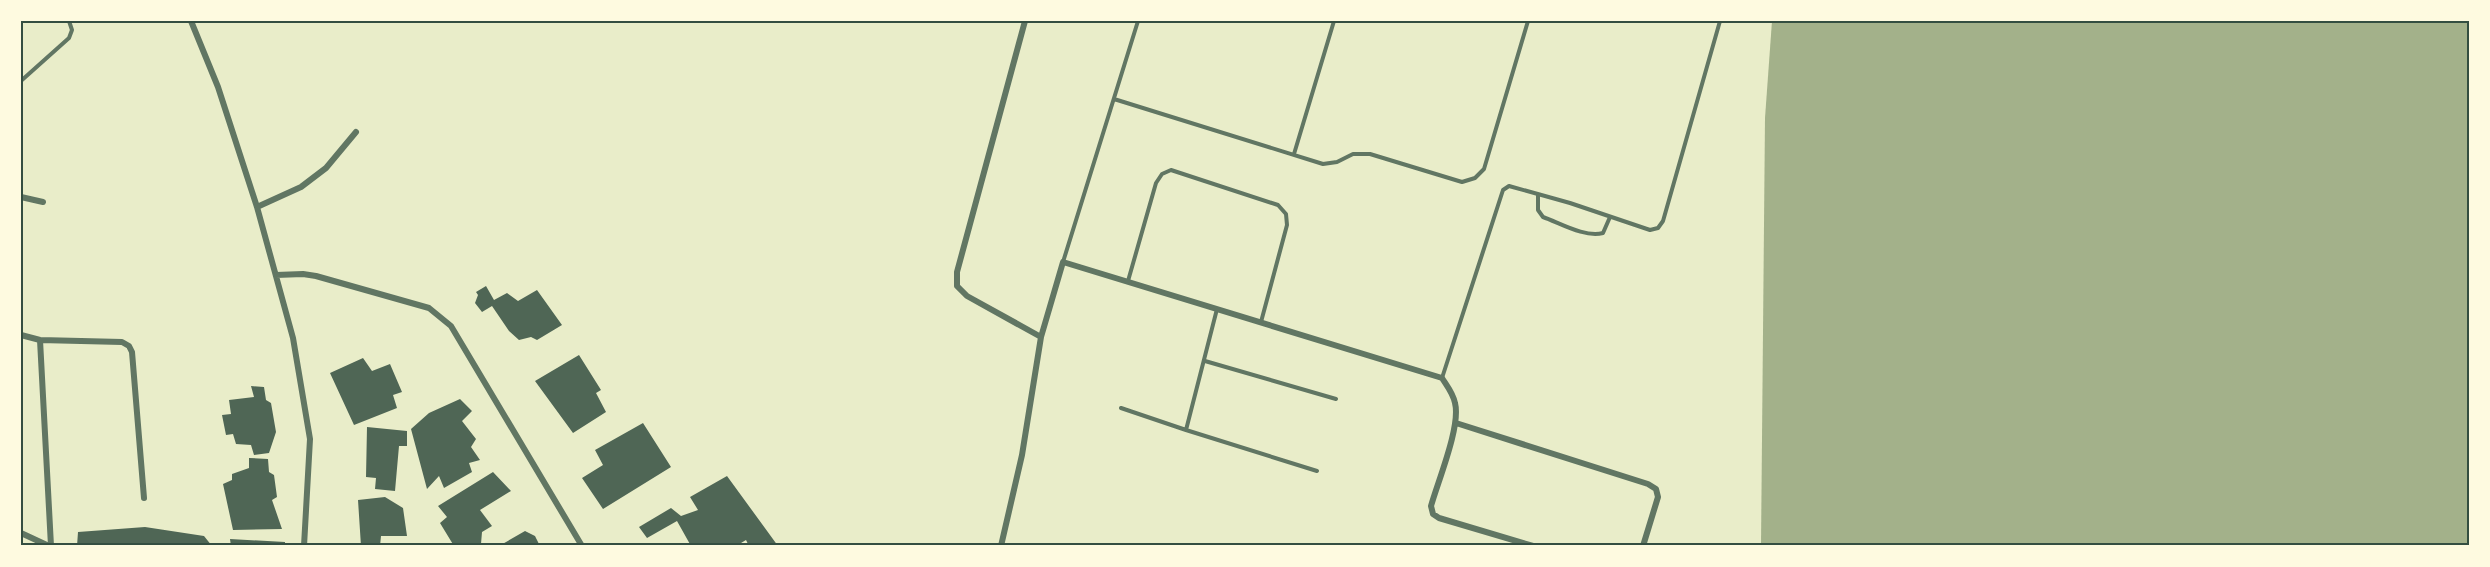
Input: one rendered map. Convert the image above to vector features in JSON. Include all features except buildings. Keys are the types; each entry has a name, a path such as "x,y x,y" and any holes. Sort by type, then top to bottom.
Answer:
{"street":[{"path":"191,21 219,87 257,207 293,338 310,439 304,546"},
{"path":"1025,21 957,272 957,286 967,296 1041,337"},
{"path":"257,207 301,187 326,168 356,132"},
{"path":"21,197 43,202"},
{"path":"1001,546 1022,455 1041,337 1063,262 1442,378 1456,404 1456,423 1431,506 1433,514 1439,518 1533,546"},
{"path":"276,275 316,276 429,308 441,316 451,326 582,546"},
{"path":"21,335 40,340 122,342 129,346 132,352 144,498"},
{"path":"21,533 50,546 40,340"},
{"path":"1456,423 1648,484 1656,489 1658,497 1643,546"}],"lane":[{"path":"22,80 69,38 72,30 69,21"},
{"path":"1063,262 1138,21"},
{"path":"1294,154 1334,21"},
{"path":"1114,99 1323,164 1338,162 1353,154 1370,154 1462,182 1475,178 1484,169 1528,21"},
{"path":"1442,378 1503,190 1509,186 1650,230 1658,228 1663,221 1720,21"},
{"path":"1128,281 1156,183 1162,174 1171,170 1278,205 1286,214 1287,225 1261,322"},
{"path":"1538,194 1539,210 1543,218 1579,230 1595,235 1603,232 1610,217"},
{"path":"1186,430 1218,309"},
{"path":"1205,360 1336,399"},
{"path":"1122,408 1317,471"}],"shaded area":[{"path":"1772,21 2469,21 2469,546 1761,546 1765,118"}]}
